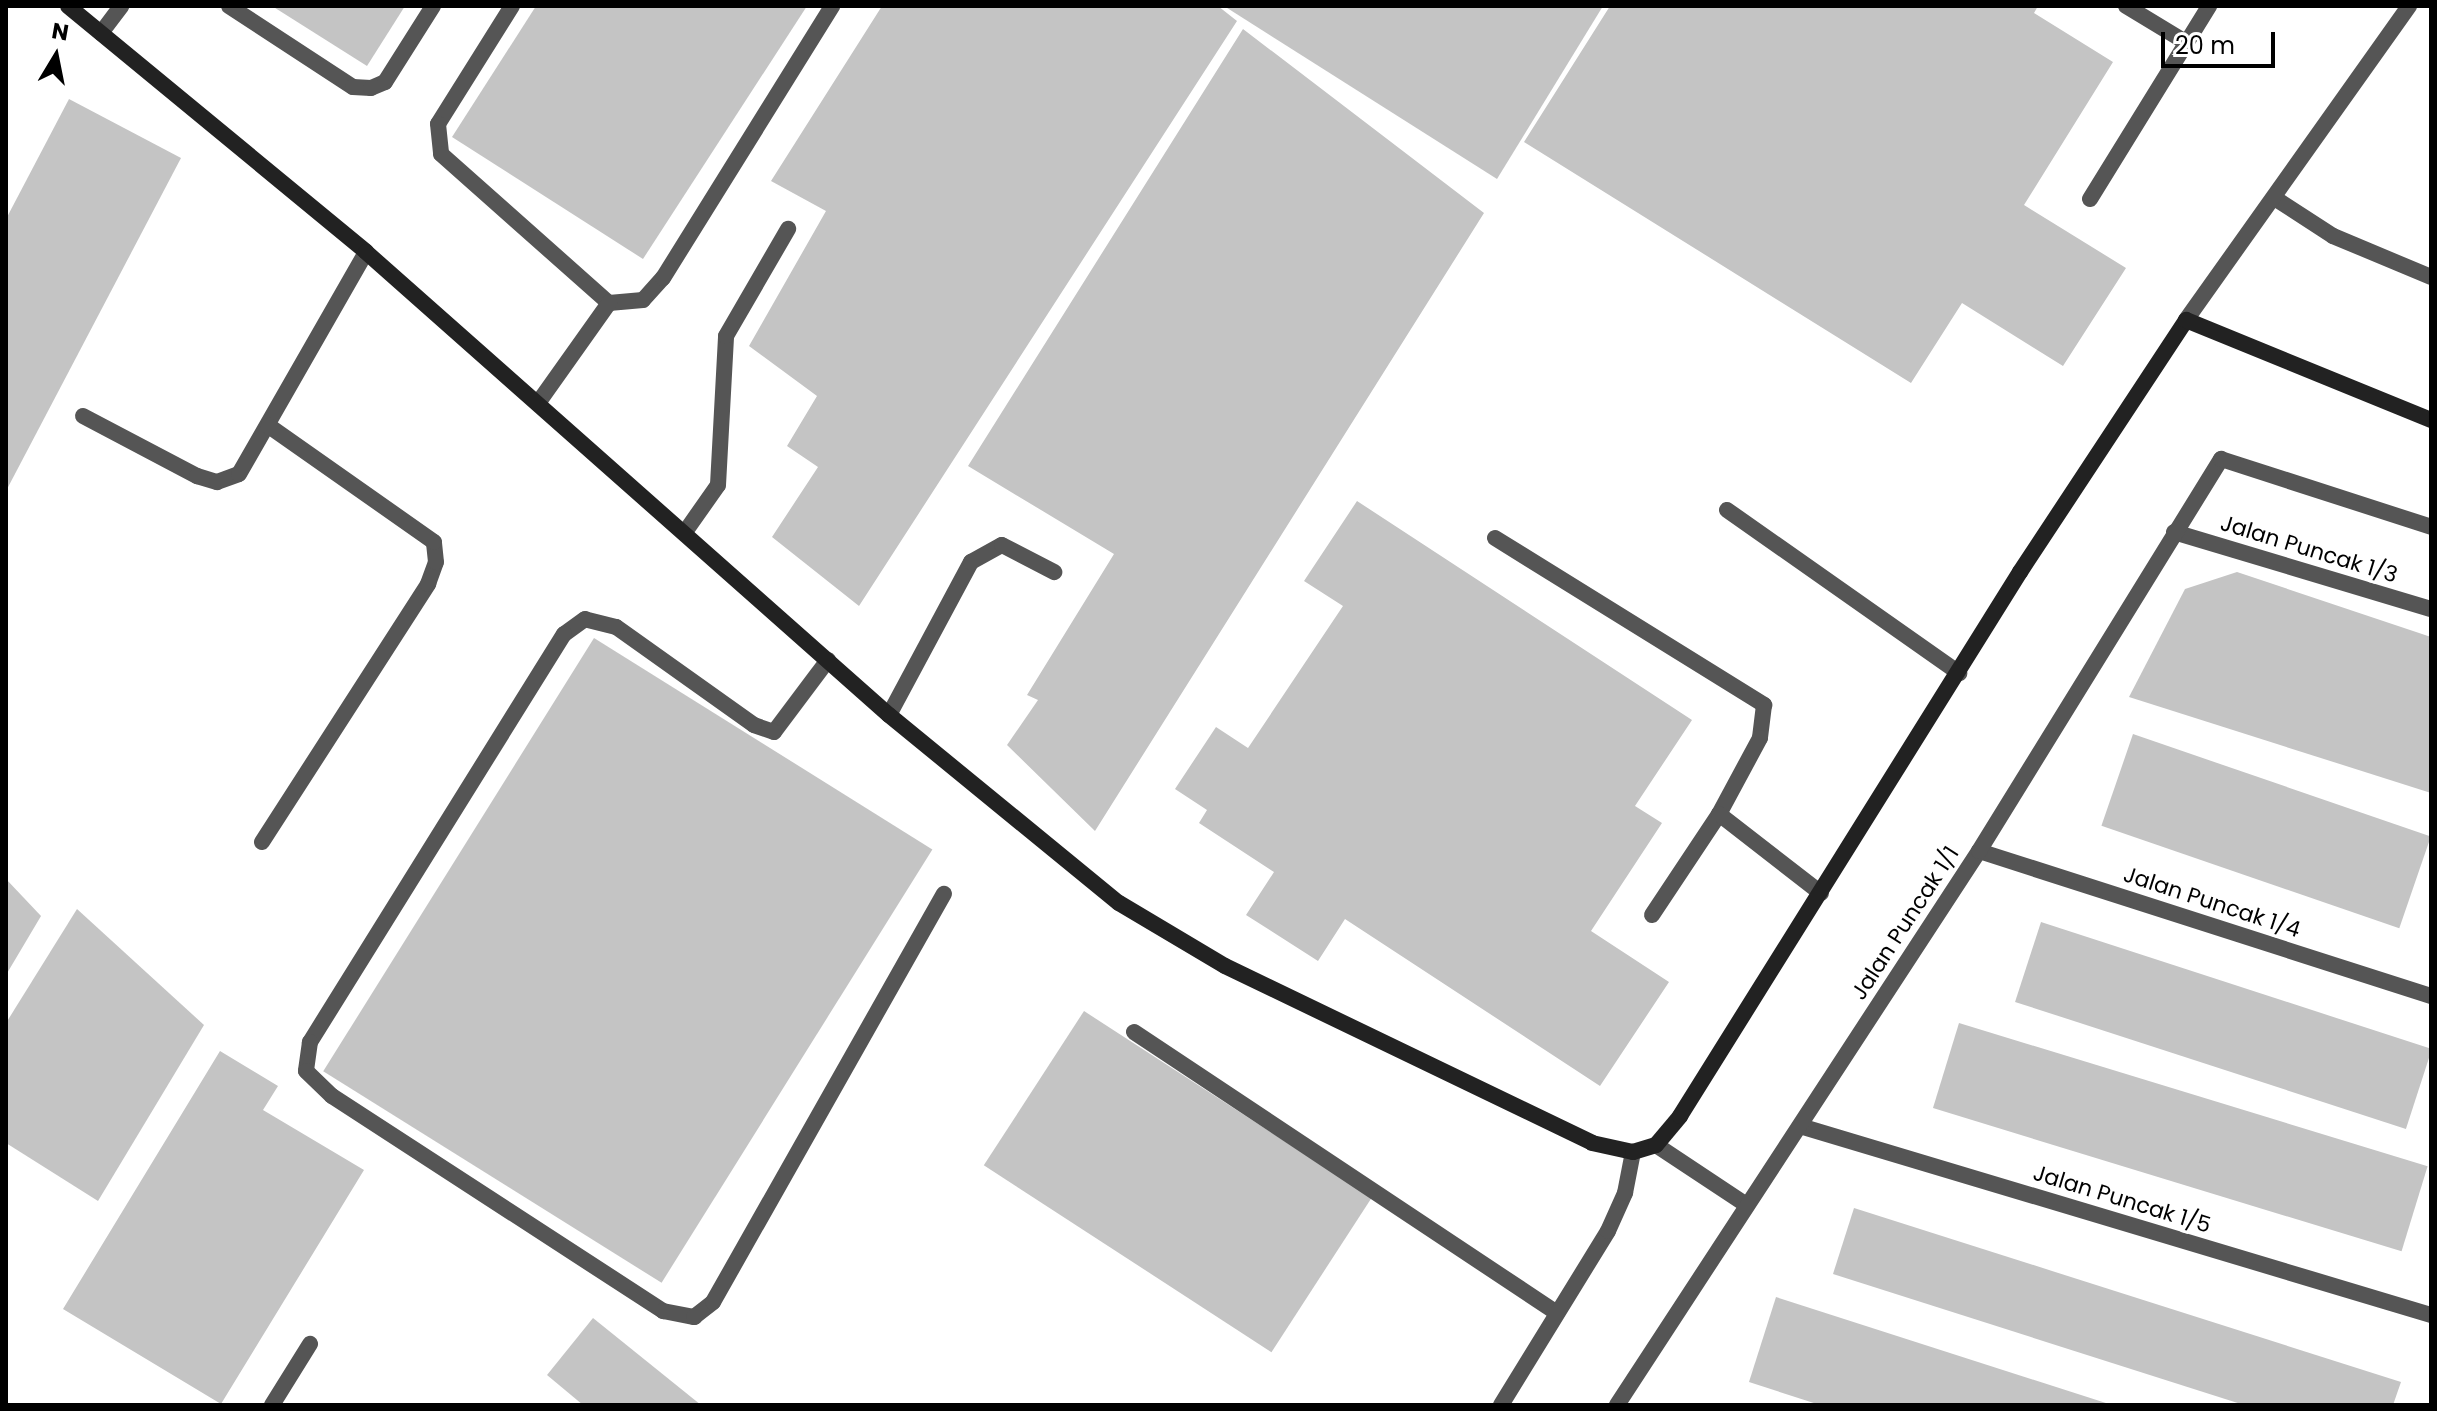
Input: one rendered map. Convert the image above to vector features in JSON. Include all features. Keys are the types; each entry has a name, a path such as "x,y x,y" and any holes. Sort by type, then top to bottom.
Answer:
{"street":[{"path":"68,6 366,252 889,715 1119,903 1225,966 1592,1143 1633,1152 1656,1145 1680,1116 2186,320 2276,199 2409,6"},
{"path":"101,33 121,6"},
{"path":"229,6 353,87 371,88 385,82 433,6"},
{"path":"512,6 438,124 441,154 609,303 643,300 663,278 832,6"},
{"path":"2126,6 2187,43"},
{"path":"2090,199 2209,6"},
{"path":"2276,199 2333,236 2431,277"},
{"path":"685,532 718,485 726,336 788,229"},
{"path":"83,416 217,482 239,474 366,252"},
{"path":"538,403 609,303"},
{"path":"2186,320 2431,420"},
{"path":"262,842 428,584 436,562 434,542 269,426"},
{"name":"Jalan Puncak 1/1","path":"1617,1405 1745,1204 1800,1126 1979,851 2221,459 2431,527"},
{"path":"1727,510 1959,673"},
{"name":"Jalan Puncak 1/3","path":"2174,532 2431,609"},
{"path":"1495,538 1764,705 1760,738 1719,814 1652,915"},
{"path":"889,715 971,562 1002,545 1054,572"},
{"path":"828,660 774,732 754,725 616,627 585,619 564,634 310,1042 306,1071 332,1096 663,1311 694,1317 713,1302 944,894"},
{"path":"1719,814 1821,893"},
{"name":"Jalan Puncak 1/4","path":"1979,851 2431,996"},
{"path":"1134,1032 1557,1313"},
{"name":"Jalan Puncak 1/5","path":"1800,1126 2431,1315"},
{"path":"1656,1145 1745,1204"},
{"path":"1501,1405 1608,1231 1625,1193 1633,1152"},
{"path":"272,1405 310,1344"}],"building":[{"path":"272,6 405,6 367,66"},
{"path":"536,6 807,6 643,259 452,137"},
{"path":"882,6 1218,6 1237,21 859,606 772,537 818,467 787,446 817,396 749,346 826,211 771,181"},
{"path":"1224,6 1603,6 1497,179"},
{"path":"1610,6 2038,6 2034,13 2113,62 2024,205 2126,268 2063,366 1962,303 1911,383 1524,142"},
{"path":"1243,29 1484,213 1095,831 1007,745 1038,700 1027,695 1114,554 968,466"},
{"path":"69,99 181,158 6,491 6,219"},
{"path":"1357,501 1692,720 1635,806 1662,823 1591,931 1669,982 1600,1086 1345,919 1318,961 1246,915 1274,872 1199,823 1207,810 1175,789 1216,727 1248,748 1343,606 1304,581"},
{"path":"2237,572 2431,637 2431,793 2129,697 2185,589"},
{"path":"594,638 932,849 662,1283 323,1071"},
{"path":"2133,734 2431,837 2399,928 2101,826"},
{"path":"6,879 41,916 6,975"},
{"path":"77,909 204,1025 98,1201 6,1143 6,1023"},
{"path":"2041,922 2431,1049 2406,1129 2015,1002"},
{"path":"1084,1011 1372,1198 1271,1352 984,1165"},
{"path":"1959,1023 2428,1166 2402,1251 1933,1108"},
{"path":"220,1051 278,1086 263,1110 364,1170 221,1404 63,1309"},
{"path":"1854,1208 2401,1382 2393,1405 2244,1405 1833,1274"},
{"path":"1776,1297 2109,1405 1820,1405 1749,1382"},
{"path":"593,1318 701,1405 583,1405 547,1375"}]}
